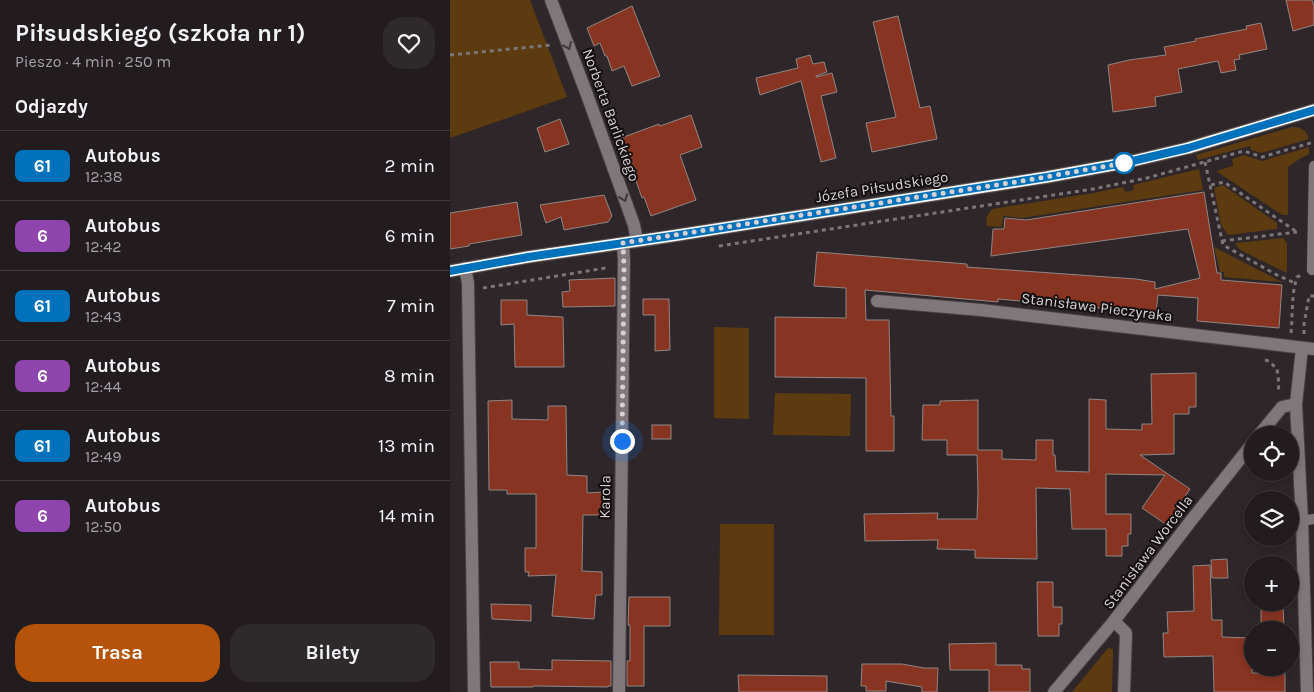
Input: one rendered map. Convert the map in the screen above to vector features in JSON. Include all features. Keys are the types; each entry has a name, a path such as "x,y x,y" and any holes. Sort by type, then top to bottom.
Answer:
{"street":[{"name":"Norberta Barlickiego","path":"551,0 634,226 637,241"},
{"name":"Józefa Piłsudskiego","path":"450,271 1047,177 1124,163 1188,148 1314,112"},
{"name":"Karola","path":"619,692 623,243"},
{"path":"465,268 468,283 474,692"},
{"name":"Stanisława Pieczyraka","path":"877,301 981,310 1308,348"},
{"path":"1307,692 1308,520 1296,404 1308,348"},
{"path":"1266,426 1282,407 1296,404"},
{"name":"Stanisława Worcella","path":"1124,692 1126,633 1114,621 1244,454"},
{"path":"1054,692 1114,621"}],"lane":[{"path":"1312,270 1314,166"}],"path":[{"path":"450,54 554,44"},
{"path":"1205,162 1223,245 1295,283"},
{"path":"1211,185 1224,182 1297,232"},
{"path":"1222,241 1313,230"},
{"path":"468,291 606,268"},
{"path":"1312,270 1298,277 1295,283 1291,333 1304,335 1309,296 1314,296"},
{"path":"1264,360 1277,369 1279,375 1279,391 1273,397"}],"shaded area":[{"path":"450,0 530,0 567,97 450,138"},
{"path":"1292,127 1303,130 1309,139 1261,153 1251,150 1250,146 1198,160 1196,155"},
{"path":"1309,147 1309,154 1288,167 1288,215 1282,215 1216,171 1233,166 1232,159 1244,155 1262,161"},
{"path":"1199,169 1203,190 1022,218 1003,216 1002,227 987,226 986,218 992,209 1123,187 1125,192 1134,190 1133,185"},
{"path":"1223,185 1277,223 1277,229 1228,235 1221,225 1214,188"},
{"path":"1283,238 1287,243 1287,273 1240,250 1235,243"},
{"path":"1214,247 1282,282 1224,277 1224,272 1220,272"},
{"path":"714,327 749,328 749,419 714,418"},
{"path":"775,393 851,394 850,436 773,435"},
{"path":"720,524 774,524 774,635 719,635"},
{"path":"1108,648 1113,649 1112,692 1072,692"}],"building":[{"path":"1286,0 1312,0 1314,6 1314,25 1293,31"},
{"path":"632,6 660,76 632,86 624,66 612,71 600,43 594,46 587,28"},
{"path":"898,16 920,108 930,106 937,139 872,152 866,123 896,117 873,22"},
{"path":"1261,23 1267,49 1239,55 1240,59 1234,60 1236,70 1221,73 1218,61 1178,69 1182,92 1155,97 1156,106 1113,112 1108,65 1166,55 1164,47 1247,29 1246,26"},
{"path":"810,55 813,64 824,62 827,72 816,77 832,73 837,92 821,96 836,158 821,162 801,81 760,95 756,78 798,68 796,59"},
{"path":"691,115 702,147 680,155 696,200 651,216 644,197 642,198 621,138"},
{"path":"560,119 569,144 545,152 537,128"},
{"path":"1204,192 1217,273 1221,273 1221,280 1282,285 1279,328 1197,321 1198,298 1158,295 1156,313 998,299 998,302 865,290 866,320 889,320 891,416 894,416 894,451 866,451 866,378 775,377 775,317 846,318 846,288 814,286 817,252 967,264 967,267 1136,279 1155,282 1155,289 1200,278 1188,229 991,256 993,229 1004,229 1005,218 1026,220"},
{"path":"604,195 612,216 608,222 564,230 561,217 546,223 540,205"},
{"path":"517,202 522,235 450,249 450,213"},
{"path":"615,278 615,306 563,307 562,292 570,291 569,280"},
{"path":"643,299 669,299 670,350 655,351 655,315 643,315"},
{"path":"501,300 527,300 527,315 563,317 564,367 515,367 514,324 501,325"},
{"path":"1196,373 1196,407 1189,407 1189,414 1174,414 1174,454 1140,455 1190,489 1167,525 1142,508 1165,475 1106,474 1106,514 1131,514 1131,534 1128,534 1128,546 1122,546 1122,556 1106,556 1106,529 1072,529 1070,489 1036,488 1037,559 975,558 975,550 937,549 938,540 865,541 864,514 938,513 937,519 977,519 977,455 947,455 947,440 922,440 923,405 940,405 940,401 978,400 978,450 1002,450 1002,459 1036,460 1036,440 1053,440 1056,471 1089,472 1089,399 1106,400 1106,429 1142,430 1142,424 1152,424 1151,374"},
{"path":"512,400 512,419 548,420 548,406 566,406 567,475 587,476 587,493 604,492 605,515 583,515 582,571 602,572 602,595 596,595 594,619 552,616 556,575 528,576 529,572 525,572 525,548 536,548 536,494 507,494 507,490 489,490 488,401"},
{"path":"652,425 671,425 671,439 652,439"},
{"path":"1227,559 1228,578 1212,578 1211,560"},
{"path":"1210,565 1212,620 1222,620 1222,637 1244,638 1244,676 1285,676 1285,692 1214,692 1213,656 1164,657 1163,633 1168,633 1167,612 1194,611 1193,566"},
{"path":"1037,582 1053,582 1053,607 1062,607 1062,624 1059,624 1059,636 1038,636"},
{"path":"629,597 670,597 670,626 644,626 644,686 627,686 627,661 630,661"},
{"path":"491,604 531,605 531,621 492,619"},
{"path":"1261,611 1283,611 1284,621 1261,621"},
{"path":"996,643 996,665 1022,665 1022,669 1030,669 1030,692 989,692 989,670 950,670 949,644"},
{"path":"552,660 611,661 611,686 491,687 490,662 519,662 519,669 552,670"},
{"path":"862,664 902,664 924,668 938,668 937,692 922,692 922,687 886,681 886,691 866,691 866,686 861,686"},
{"path":"738,675 827,676 827,692 739,692"}],"bus line":[{"name":"61","path":"450,271 528,257 1047,177 1124,163 1188,148 1314,110"}],"route":[{"path":"622,441 623,243 1047,177 1124,163"}]}
